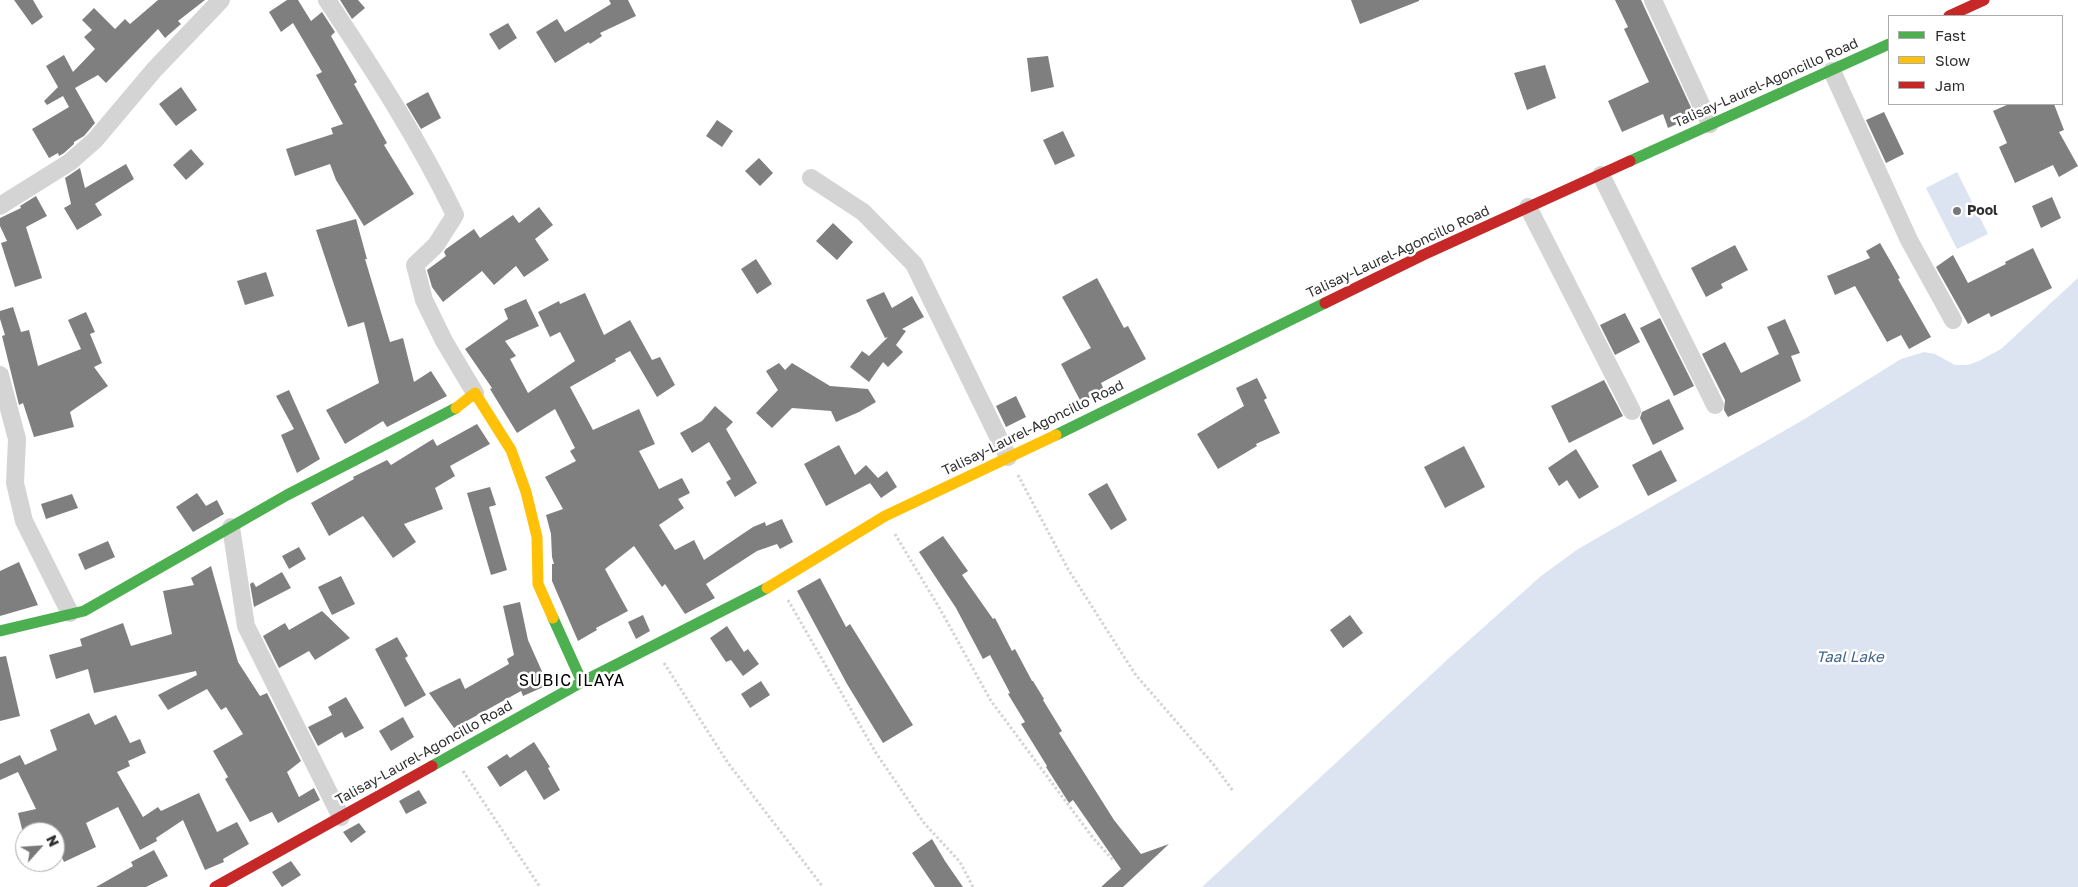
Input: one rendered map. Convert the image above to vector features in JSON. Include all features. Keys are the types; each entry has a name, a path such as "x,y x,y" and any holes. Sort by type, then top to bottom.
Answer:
{"main road":[{"path":"1951,15 1984,0"},
{"name":"Talisay-Laurel-Agoncillo Road","path":"214,887 453,756 582,682 778,582 885,516 1056,435 1423,255 1888,44"},
{"path":"0,631 84,611 287,495 458,407 474,393 511,450 526,492 537,538 538,584 582,682"}],"street":[{"path":"0,206 70,162 95,140 154,70 221,0"},
{"path":"327,0 400,115 437,178 455,215 436,245 415,265 424,300 444,342 474,393"},
{"path":"1653,0 1710,124"},
{"path":"1832,71 1909,240 1953,320"},
{"path":"1601,175 1715,405"},
{"path":"811,178 863,212 914,264 1008,457"},
{"path":"1528,207 1632,412"},
{"path":"0,375 17,439 15,484 24,521 70,613"},
{"path":"231,527 246,626 341,817"}],"path":[{"path":"1008,457 1068,569 1136,674 1214,765 1233,791"},
{"path":"885,516 991,701 1093,838 1114,861"},
{"path":"778,582 876,753 924,823 960,862 973,887"},
{"path":"653,646 728,763 823,887"},
{"path":"453,756 540,887"}],"water":[{"name":"Pool","path":"1957,172 1988,234 1957,249 1926,188"},
{"name":"Taal Lake","path":"2078,278 2078,887 1202,887 1448,659 1541,576 1578,549 1803,420 1901,359 1924,352 1935,354 1955,365 1968,365 1979,361 2001,349"}],"building":[{"path":"14,0 33,0 43,17 32,25"},
{"path":"158,0 205,0 178,21 181,24 165,38 158,29 106,83 98,75 75,88 95,123 84,136 74,142 64,153 59,156 58,153 49,158 32,129 69,107 63,96 47,105 44,101 58,87 46,66 64,55 73,72 95,49 84,37 92,30 82,20 94,8 115,29 125,19 130,24"},
{"path":"287,0 298,0 311,21 322,12 335,32 331,36 357,82 354,84 387,143 384,145 414,194 364,226 336,180 330,164 295,176 286,149 333,134 331,128 343,124 316,75 322,72 293,23 281,32 269,12"},
{"path":"340,0 358,0 365,8 352,19"},
{"path":"609,0 628,0 636,16 600,33 602,36 590,44 589,42 555,63 536,32 557,19 565,32 611,4"},
{"path":"1351,0 1419,0 1419,1 1360,24"},
{"path":"1615,0 1641,0 1695,116 1668,128 1663,114 1622,132 1608,101 1649,82 1624,29 1628,27"},
{"path":"508,23 517,38 499,50 489,34"},
{"path":"1048,56 1054,87 1031,92 1027,58"},
{"path":"1545,65 1556,98 1527,110 1514,73"},
{"path":"181,87 197,110 176,126 159,104"},
{"path":"428,92 441,118 421,129 406,104"},
{"path":"2007,105 2054,105 2064,130 2059,132 2078,166 2059,177 2053,165 2015,183 1999,147 2007,143 1993,111"},
{"path":"1884,112 1904,154 1886,163 1866,120"},
{"path":"717,120 733,131 722,147 706,136"},
{"path":"1063,131 1075,156 1055,165 1043,140"},
{"path":"191,149 204,164 186,180 173,165"},
{"path":"759,158 773,173 760,186 745,171"},
{"path":"126,164 134,179 95,204 102,215 77,230 64,208 71,204 65,178 80,168 85,188"},
{"path":"36,196 47,216 26,227 42,278 15,287 1,243 7,241 0,226 0,218 21,208 20,206"},
{"path":"2052,197 2061,218 2041,228 2032,206"},
{"path":"539,207 553,225 535,239 549,260 524,277 516,266 494,285 482,271 443,302 432,287 427,270 446,256 444,252 446,249 474,229 480,238 513,215 519,223"},
{"path":"356,219 367,259 365,259 390,342 403,338 414,382 431,371 447,396 387,427 383,421 345,444 326,410 379,383 364,322 348,327 316,230"},
{"path":"833,223 853,242 837,260 816,241"},
{"path":"1880,243 1931,337 1909,349 1901,335 1887,342 1855,286 1835,295 1827,276 1870,258 1866,251"},
{"path":"1735,245 1748,270 1721,284 1723,288 1706,297 1691,268"},
{"path":"2033,248 2052,288 1991,317 1989,313 1968,324 1936,267 1953,255 1968,283"},
{"path":"756,259 772,284 757,294 741,269"},
{"path":"266,272 274,296 245,305 237,281"},
{"path":"1097,278 1124,328 1128,326 1146,359 1101,383 1104,390 1081,402 1061,364 1091,348 1062,297"},
{"path":"884,292 892,308 912,296 924,317 902,329 906,331 896,345 903,352 888,367 883,362 869,382 850,367 862,351 869,356 888,337 885,338 866,300"},
{"path":"585,293 604,335 630,320 652,360 660,357 675,385 657,397 630,351 570,387 593,430 639,409 655,444 639,451 659,489 682,478 690,493 678,499 684,508 659,525 675,550 694,540 704,560 753,527 765,522 766,526 782,519 793,542 780,549 777,544 757,551 706,584 715,598 685,614 665,584 662,587 634,546 605,569 628,611 596,628 597,630 578,641 552,581 552,564 554,564 551,534 546,515 563,509 545,477 576,461 570,451 575,448 555,409 517,433 490,389 492,388 465,349 508,319 504,309 526,299 539,326 505,341 516,356 510,359 528,393 575,361 560,332 550,337 538,312 559,301 560,304"},
{"path":"13,307 21,332 29,330 38,366 81,349 68,320 86,312 95,332 90,334 102,363 94,367 108,386 70,412 74,427 34,437 23,403 19,405 2,336 5,335 0,319 0,311"},
{"path":"1625,313 1640,342 1615,355 1600,325"},
{"path":"1660,318 1694,386 1674,396 1640,328"},
{"path":"1785,319 1800,353 1791,356 1801,381 1728,417 1724,410 1725,400 1702,354 1725,342 1741,373 1779,354 1767,327"},
{"path":"779,363 785,370 792,363 830,386 868,389 876,402 836,422 831,411 792,408 772,428 756,413 778,390 766,371"},
{"path":"1257,378 1267,398 1264,400 1280,433 1256,444 1257,446 1218,469 1197,434 1244,406 1236,388"},
{"path":"1604,380 1623,416 1569,443 1551,406"},
{"path":"289,390 320,459 297,473 281,435 294,429 276,396"},
{"path":"1016,396 1026,417 1006,427 996,406"},
{"path":"1669,399 1684,429 1653,445 1640,418 1642,412"},
{"path":"715,406 733,422 726,429 757,483 735,497 726,482 731,479 709,442 692,453 680,433 702,421"},
{"path":"477,424 490,444 450,466 455,476 435,488 443,509 404,524 416,542 393,558 363,516 329,536 311,503 354,479 353,477 387,460 391,465 433,439 437,446"},
{"path":"839,445 855,475 866,465 878,478 887,471 897,487 881,498 870,483 826,506 804,464"},
{"path":"1464,446 1485,487 1445,508 1424,467"},
{"path":"1576,449 1599,487 1579,499 1567,480 1559,486 1548,468"},
{"path":"1661,450 1677,481 1648,496 1632,465"},
{"path":"1107,483 1127,520 1111,530 1088,494"},
{"path":"490,487 496,505 489,507 507,570 491,575 467,493"},
{"path":"197,493 206,506 217,500 224,514 193,532 176,507"},
{"path":"72,494 78,508 46,519 41,504"},
{"path":"943,536 968,571 962,575 993,619 995,618 1012,651 1015,649 1062,731 1059,733 1114,820 1141,854 1169,844 1123,887 1101,887 1121,869 1073,800 1069,803 1046,767 1021,724 1025,722 1008,694 1010,693 990,655 983,659 956,608 919,552"},
{"path":"108,541 115,557 85,570 78,554"},
{"path":"299,547 306,559 289,569 282,556"},
{"path":"19,562 38,605 0,616 0,571"},
{"path":"211,566 238,662 260,696 267,693 301,761 287,772 299,797 314,788 320,800 278,823 272,812 250,822 225,779 228,777 213,751 243,734 226,707 221,710 207,689 168,710 158,695 197,675 196,671 94,693 88,669 56,679 49,655 82,646 80,639 123,623 131,646 172,634 163,591 194,585 191,578"},
{"path":"282,572 291,588 254,607 250,584 253,582 256,587"},
{"path":"341,576 355,604 332,615 318,587"},
{"path":"820,578 846,627 850,624 913,725 883,743 847,684 797,591"},
{"path":"520,602 528,640 548,685 523,696 521,691 454,728 429,693 460,678 465,689 509,664 507,659 514,655 503,606"},
{"path":"322,611 350,638 315,660 309,651 279,668 263,636 285,623 289,630"},
{"path":"643,615 650,631 636,639 628,622"},
{"path":"1350,615 1363,633 1343,648 1330,630"},
{"path":"727,626 744,652 748,649 759,664 743,676 731,660 726,662 710,638"},
{"path":"397,637 408,656 405,658 426,695 405,707 375,649"},
{"path":"6,656 20,716 0,721 0,657"},
{"path":"761,681 770,695 750,708 741,694"},
{"path":"346,697 364,728 345,738 342,732 318,746 308,727 332,715 328,707"},
{"path":"89,713 95,725 116,715 130,743 140,739 146,753 128,761 130,766 117,772 143,817 158,807 161,811 199,793 217,832 237,822 249,844 223,859 224,862 205,870 183,820 156,838 157,841 140,850 118,807 86,823 96,847 65,862 65,822 20,822 18,813 36,809 18,772 0,780 0,764 20,755 25,765 57,750 50,730"},
{"path":"403,717 414,737 391,751 379,731"},
{"path":"534,742 550,767 548,768 560,790 544,800 526,770 500,787 487,767 507,754 510,758"},
{"path":"419,790 427,803 406,814 399,801"},
{"path":"359,823 366,832 351,843 343,832"},
{"path":"932,839 963,887 935,887 912,853"},
{"path":"154,850 168,876 146,887 96,887 133,866 131,862"},
{"path":"291,861 301,875 282,887 272,872"}],"traffic: fast":[{"path":"1630,161 1888,44"},
{"path":"1056,435 1325,303"},
{"path":"0,631 84,611 287,495 456,408"},
{"path":"432,766 582,682 767,588"},
{"path":"553,618 582,682"}],"traffic: slow":[{"path":"456,408 475,393 511,450 526,492 537,537 538,584 553,618"},
{"path":"767,588 885,516 1056,435"}],"traffic: jam":[{"path":"1951,15 1984,0"},
{"path":"1325,303 1423,255 1630,161"},
{"path":"215,887 432,766"}],"place":[{"name":"Pool","path":"1957,211"}],"district":[{"name":"SUBIC ILAYA","path":"572,681"}]}
